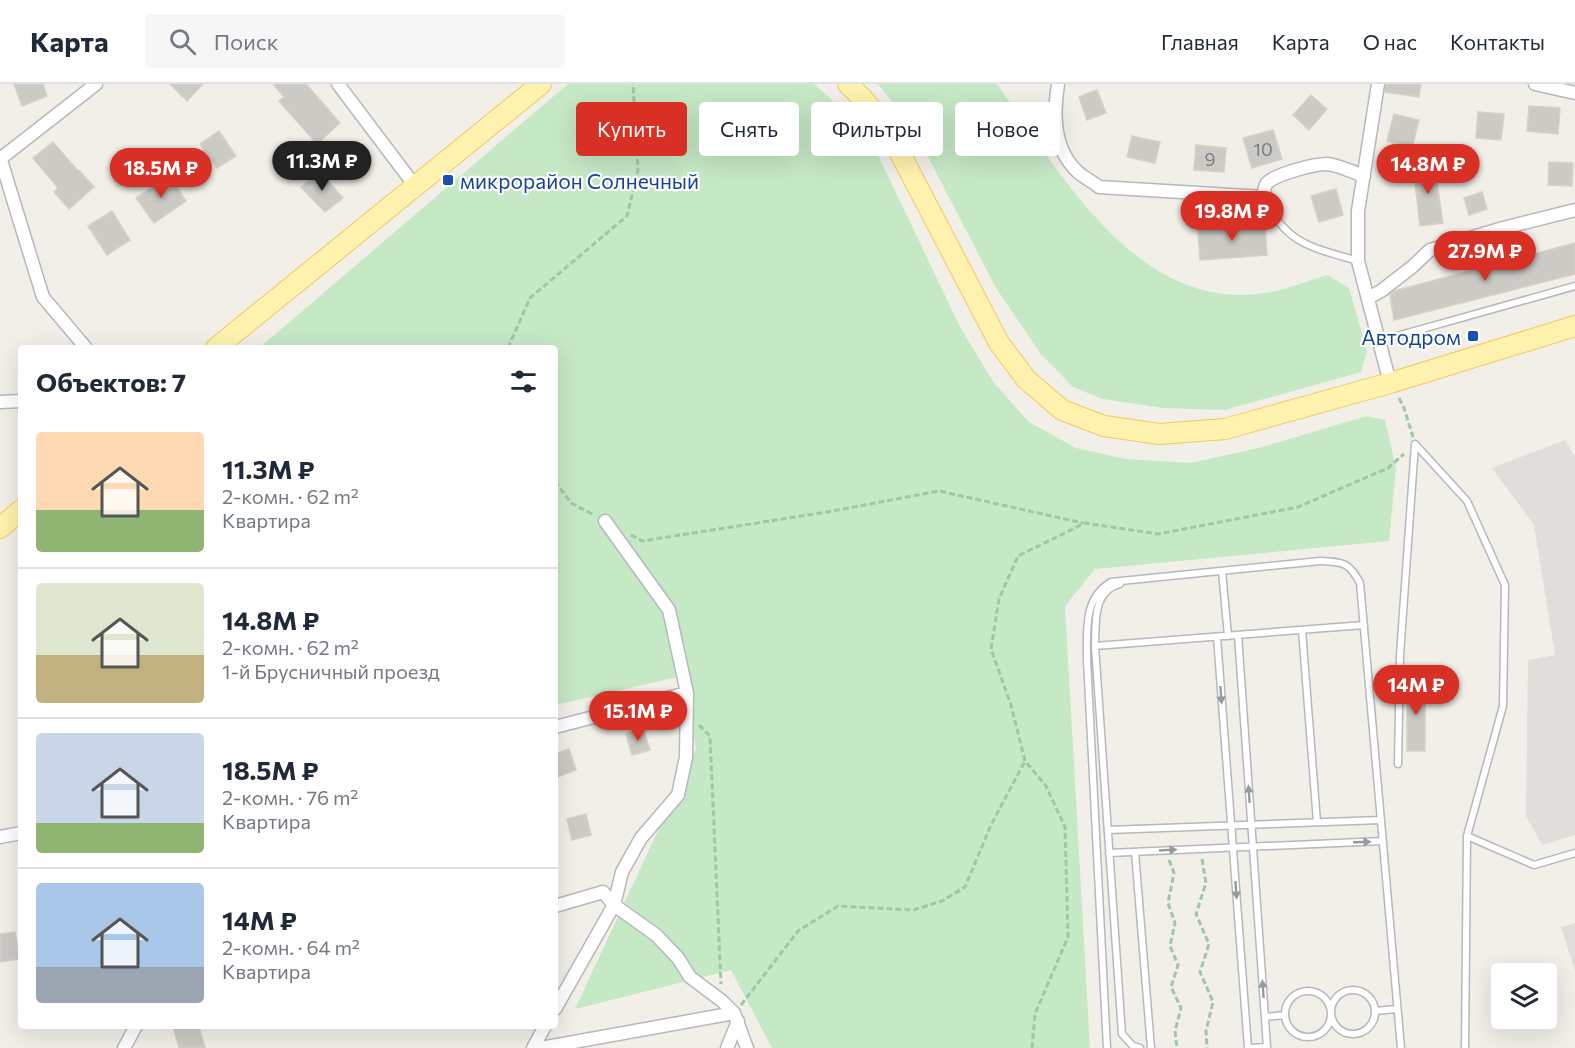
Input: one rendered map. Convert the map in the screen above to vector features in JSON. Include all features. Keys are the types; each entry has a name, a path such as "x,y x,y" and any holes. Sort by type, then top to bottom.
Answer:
{"main road":[{"path":"220,345 541,84"},
{"path":"848,84 865,101 890,134 999,343 1026,379 1062,410 1104,426 1159,434 1225,429 1575,326"},
{"path":"0,528 18,513"}],"street":[{"path":"83,345 43,297 0,158 96,84"},
{"path":"338,84 415,186"},
{"path":"1058,84 1055,113 1058,140 1071,164 1080,174 1099,187 1263,196 1264,188 1273,179 1287,173 1324,164 1364,176"},
{"path":"1378,84 1358,211 1358,261 1390,382"},
{"path":"1535,84 1575,93"},
{"path":"1368,298 1382,291 1430,250 1575,210"},
{"path":"0,402 18,401"},
{"path":"558,1004 614,905 622,872 641,838 678,795 686,757 687,693 669,610 605,521"},
{"path":"558,726 687,693"},
{"path":"0,837 18,834"},
{"path":"558,905 603,892 614,905 657,935 678,958 690,977 722,1001 736,1017 747,1048"},
{"path":"541,1048 736,1017"},
{"path":"727,1048 736,1017"},
{"path":"124,1048 134,1029"},
{"path":"533,1048 543,1029"}],"lane":[{"path":"1263,196 1271,212 1297,241 1358,261"},
{"path":"1379,341 1575,286"},
{"path":"1398,764 1400,655 1415,444 1467,501 1504,585 1503,706 1467,836 1466,1048"},
{"path":"1107,1048 1087,660 1088,619 1094,597 1101,588 1111,582 1320,561 1339,562 1352,568 1360,583 1400,1048"},
{"path":"1222,571 1228,636"},
{"path":"1131,580 1114,585 1102,595 1096,610 1095,646 1122,1034 1133,1046 1140,1048"},
{"path":"1095,646 1364,625"},
{"path":"1302,630 1317,822"},
{"path":"1217,637 1249,1048 1267,1047 1238,635"},
{"path":"1108,830 1381,820"},
{"path":"1467,836 1534,865 1575,853"},
{"path":"1109,853 1383,841"},
{"path":"1135,852 1150,1048"},
{"path":"1375,1011 1367,995 1353,990 1340,995 1335,1001 1332,1015 1330,1023 1320,1035 1304,1037 1291,1030 1285,1015 1289,1001 1308,990 1316,992 1328,1001 1332,1015 1334,1022 1343,1032 1357,1034 1369,1027 1373,1022 1375,1011"},
{"path":"1375,1011 1398,1009"},
{"path":"1265,1017 1285,1015"}],"path":[{"path":"509,345 530,298 627,216 638,170 633,84"},
{"path":"558,485 571,503 642,541 826,512 939,491 1085,523"},
{"path":"686,721 693,719 710,736 722,1001"},
{"path":"736,1017 798,931 838,906 914,910 942,901 965,887 992,825 1025,761"},
{"path":"1201,849 1206,883 1196,914 1209,944 1200,972 1213,1002 1206,1031 1207,1048"},
{"path":"1166,850 1174,873 1168,903 1175,923 1170,946 1178,965 1171,987 1181,1008 1175,1031 1177,1048"}],"shaded area":[{"path":"1565,440 1575,457 1575,835 1542,845 1526,816 1528,660 1555,655 1534,525 1492,468"},
{"path":"1575,923 1575,971 1561,927"}],"green space":[{"path":"568,84 814,84 834,102 811,102 811,156 878,156 960,327 994,383 1029,422 1076,448 1126,459 1190,463 1259,448 1367,416 1385,420 1396,468 1389,541 1095,569 1065,606 1090,1048 772,1048 731,970 575,1009 696,749 682,676 558,704 558,345 263,345"},
{"path":"878,84 997,84 1009,102 955,102 955,156 1046,156 1107,229 1141,259 1178,281 1219,293 1265,293 1289,288 1327,275 1349,288 1367,351 1361,372 1225,410 1164,408 1103,399 1073,387 1041,354 996,288 928,156 943,156 943,102 893,102"}],"building":[{"path":"14,84 43,84 47,96 22,106"},
{"path":"170,84 203,84 187,101"},
{"path":"273,84 306,84 340,123 317,144 279,101 284,97"},
{"path":"1386,84 1421,84 1419,97 1385,92"},
{"path":"1097,90 1106,113 1087,120 1079,97"},
{"path":"1311,95 1327,109 1309,130 1293,115"},
{"path":"1529,106 1560,108 1558,134 1527,131"},
{"path":"1478,112 1504,114 1501,140 1476,138"},
{"path":"1394,114 1419,120 1412,148 1387,141"},
{"path":"1273,130 1282,159 1252,168 1243,138"},
{"path":"219,131 236,156 217,168 200,144"},
{"path":"1132,136 1160,142 1155,163 1127,157"},
{"path":"53,142 94,187 69,209 54,192 58,188 33,158"},
{"path":"1196,145 1226,148 1224,172 1194,170"},
{"path":"1549,162 1573,163 1572,186 1548,185"},
{"path":"1434,163 1443,223 1420,226 1413,165"},
{"path":"320,172 343,198 325,212 301,187"},
{"path":"169,176 186,201 154,223 136,198"},
{"path":"1336,189 1343,215 1319,222 1311,196"},
{"path":"1482,192 1487,209 1469,215 1464,198"},
{"path":"112,211 130,240 107,255 88,226"},
{"path":"1265,225 1267,255 1200,260 1198,230"},
{"path":"1575,243 1575,274 1394,320 1390,295 1394,291"},
{"path":"1407,681 1425,681 1425,751 1407,751"},
{"path":"643,728 650,750 632,755 626,734"},
{"path":"569,749 576,770 558,777 558,753"},
{"path":"586,814 591,835 572,840 567,819"},
{"path":"15,932 18,959 0,962 0,934"},
{"path":"174,1029 200,1029 205,1048 179,1048"}],"place":[{"name":"микрорайон Солнечный","path":"448,180"},
{"name":"Автодром","path":"1473,336"}]}
